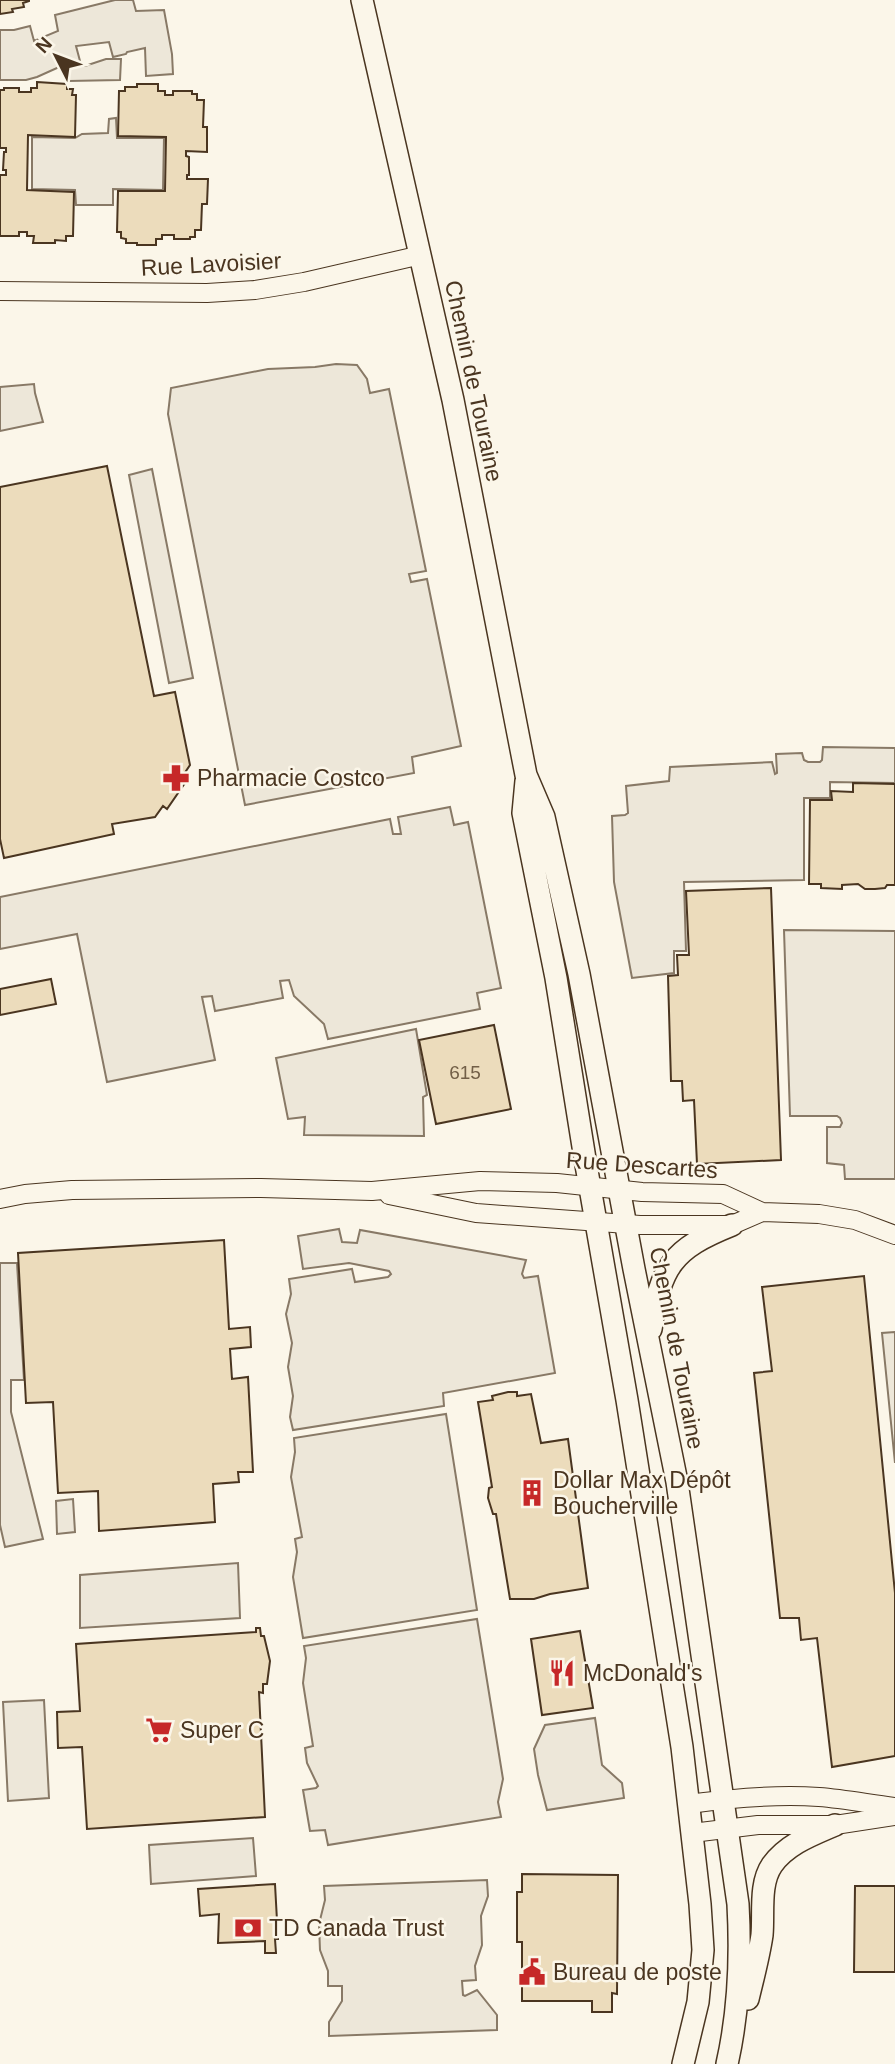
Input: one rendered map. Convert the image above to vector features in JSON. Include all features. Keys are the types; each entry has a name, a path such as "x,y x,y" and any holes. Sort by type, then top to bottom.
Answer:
{"street":[{"name":"Chemin de Touraine","path":"362,0 453,400 526,775 544,817 579,974 677,1482 738,1904 740,1955 735,2024 727,2064"},
{"name":"Rue Lavoisier","path":"0,291 207,293 255,290 304,282 421,255"},
{"name":"Chemin de Touraine","path":"526,775 523,813 556,978 627,1400 689,1804 703,1950 698,2002 683,2064"},
{"name":"Rue Descartes","path":"0,1199 24,1194 72,1191 261,1188 372,1191 480,1181 557,1183 642,1192 723,1194 761,1212"},
{"name":"Rue Descartes","path":"372,1191 476,1213 625,1223 732,1225 761,1212"},
{"path":"761,1212 834,1216 855,1220 895,1235"},
{"path":"648,1342 658,1288 670,1266 695,1242 732,1225"},
{"path":"689,1804 724,1799 818,1797 895,1807"},
{"path":"692,1833 758,1825 835,1825 895,1816"},
{"path":"727,2064 756,1963 762,1935 765,1887 771,1867 803,1839 835,1825"}],"shaded area":[{"path":"115,0 133,0 136,11 164,10 173,74 146,76 145,48 113,57 109,42 76,46 80,61 68,63 37,77 26,80 0,80 0,30 30,26 34,41 58,31 55,15"},
{"path":"106,59 121,59 120,80 69,81 69,66 85,66"},
{"path":"116,118 117,138 164,138 163,190 113,189 113,205 76,205 75,190 32,189 32,137 75,138 82,134 108,133 109,119"},
{"path":"357,365 367,379 370,393 389,389 426,571 409,574 411,582 427,579 461,746 412,757 414,773 245,805 168,414 171,388 268,369"},
{"path":"34,384 43,422 0,431 0,387"},
{"path":"152,469 193,678 169,683 129,475"},
{"path":"823,747 895,748 895,783 830,782 830,798 804,798 804,880 684,882 686,951 674,951 674,973 632,978 614,882 612,816 628,813 626,786 669,781 670,767 772,762 775,774 776,754 802,753 804,760 808,762 820,762"},
{"path":"450,807 454,825 468,822 501,988 477,993 480,1009 328,1039 324,1024 294,996 289,980 280,981 283,998 215,1011 212,996 202,997 215,1060 107,1082 77,934 0,949 0,897 390,819 393,834 401,834 398,817"},
{"path":"784,930 895,931 895,1179 845,1179 844,1165 827,1163 827,1127 840,1127 840,1118 790,1116"},
{"path":"416,1029 427,1095 423,1097 424,1136 304,1135 305,1117 288,1119 276,1058"},
{"path":"339,1229 342,1242 357,1243 360,1230 526,1260 522,1274 524,1278 538,1276 555,1373 443,1393 444,1406 293,1430 290,1417 293,1396 288,1367 292,1343 286,1314 291,1294 289,1279 352,1269 355,1282 388,1277 391,1274 389,1271 349,1263 303,1269 298,1236"},
{"path":"0,1263 17,1263 24,1380 11,1380 11,1412 43,1539 5,1547 0,1525"},
{"path":"895,1332 895,1463 882,1333"},
{"path":"446,1414 477,1610 303,1638 293,1577 297,1552 295,1539 302,1537 291,1477 294,1438"},
{"path":"73,1499 75,1532 57,1534 56,1501"},
{"path":"238,1563 240,1618 80,1628 80,1575"},
{"path":"477,1619 503,1779 498,1802 501,1817 328,1845 325,1830 310,1831 303,1790 318,1786 307,1763 305,1748 313,1746 303,1683 306,1658 304,1646"},
{"path":"44,1700 49,1798 8,1801 3,1702"},
{"path":"595,1718 602,1765 622,1783 624,1798 547,1810 534,1749 545,1725"},
{"path":"253,1838 256,1876 151,1884 149,1845"},
{"path":"487,1880 488,1896 481,1916 482,1945 475,1966 476,1980 462,1981 463,1995 477,1990 497,2015 497,2030 329,2036 329,2022 342,2001 342,1986 328,1986 328,1971 320,1950 319,1924 325,1900 324,1886"}],"building":[{"path":"0,0 29,1 23,3 24,7 12,9 13,12 0,14"},
{"path":"37,82 67,84 67,89 73,89 72,95 76,95 75,137 28,135 27,190 74,192 73,236 66,236 66,241 55,240 55,243 33,243 34,236 27,236 27,232 19,232 19,236 0,236 0,175 6,175 6,170 3,170 6,148 0,148 0,90 19,88 19,92 31,92 31,88 37,88"},
{"path":"137,84 158,84 158,91 165,91 165,95 173,95 173,91 192,91 192,94 197,94 197,100 204,100 203,127 207,127 207,152 186,151 186,156 189,157 187,179 208,179 207,204 202,204 201,230 195,230 195,237 190,239 174,239 174,235 162,235 162,239 156,239 156,245 137,245 126,243 126,239 121,238 121,232 117,232 118,191 165,191 166,137 118,136 119,91 125,91 125,87 137,87"},
{"path":"107,466 154,696 175,692 190,765 182,777 187,780 167,809 163,806 155,817 112,824 114,834 4,858 0,839 0,487"},
{"path":"853,783 895,784 895,885 865,889 858,884 842,885 842,889 821,888 821,884 809,884 810,800 832,800 831,791 853,792"},
{"path":"771,888 781,1160 697,1164 694,1100 683,1101 682,1081 671,1081 668,976 678,975 677,955 689,955 686,891"},
{"path":"51,979 56,1004 0,1015 0,989"},
{"path":"494,1025 511,1109 436,1124 419,1040"},
{"path":"224,1240 229,1329 250,1327 251,1347 230,1349 232,1379 248,1377 253,1472 238,1472 239,1482 213,1484 215,1522 99,1531 98,1491 58,1493 53,1402 26,1403 18,1253"},
{"path":"864,1276 895,1593 895,1756 832,1767 817,1638 801,1640 799,1618 780,1618 754,1373 772,1371 762,1287"},
{"name":"Dollar Max Dépôt Boucherville","path":"517,1392 517,1396 531,1394 541,1443 568,1439 588,1588 534,1599 510,1599 496,1514 493,1514 488,1498 489,1488 492,1487 478,1402 493,1400 492,1396"},
{"name":"Super C","path":"256,1628 260,1628 261,1636 264,1636 270,1661 267,1684 263,1684 263,1693 259,1692 265,1817 87,1829 82,1747 58,1748 57,1712 80,1711 76,1644 256,1632"},
{"name":"McDonald's","path":"580,1631 593,1708 542,1715 531,1639"},
{"path":"522,1874 618,1875 617,1994 612,1993 612,2012 592,2012 592,2001 522,2001 522,1942 517,1942 517,1892 522,1892"},
{"name":"TD Canada Trust","path":"275,1884 278,1939 275,1939 276,1953 265,1953 265,1941 218,1943 219,1914 200,1916 198,1889"},
{"path":"855,1886 895,1886 895,1972 854,1972"}],"place":[{"name":"Pharmacie Costco","path":"176,778"},
{"name":"Dollar Max Dépôt Boucherville","path":"532,1493"},
{"name":"McDonald's","path":"562,1673"},
{"name":"Super C","path":"159,1730"},
{"name":"TD Canada Trust","path":"248,1928"},
{"name":"Bureau de poste","path":"532,1972"}]}
